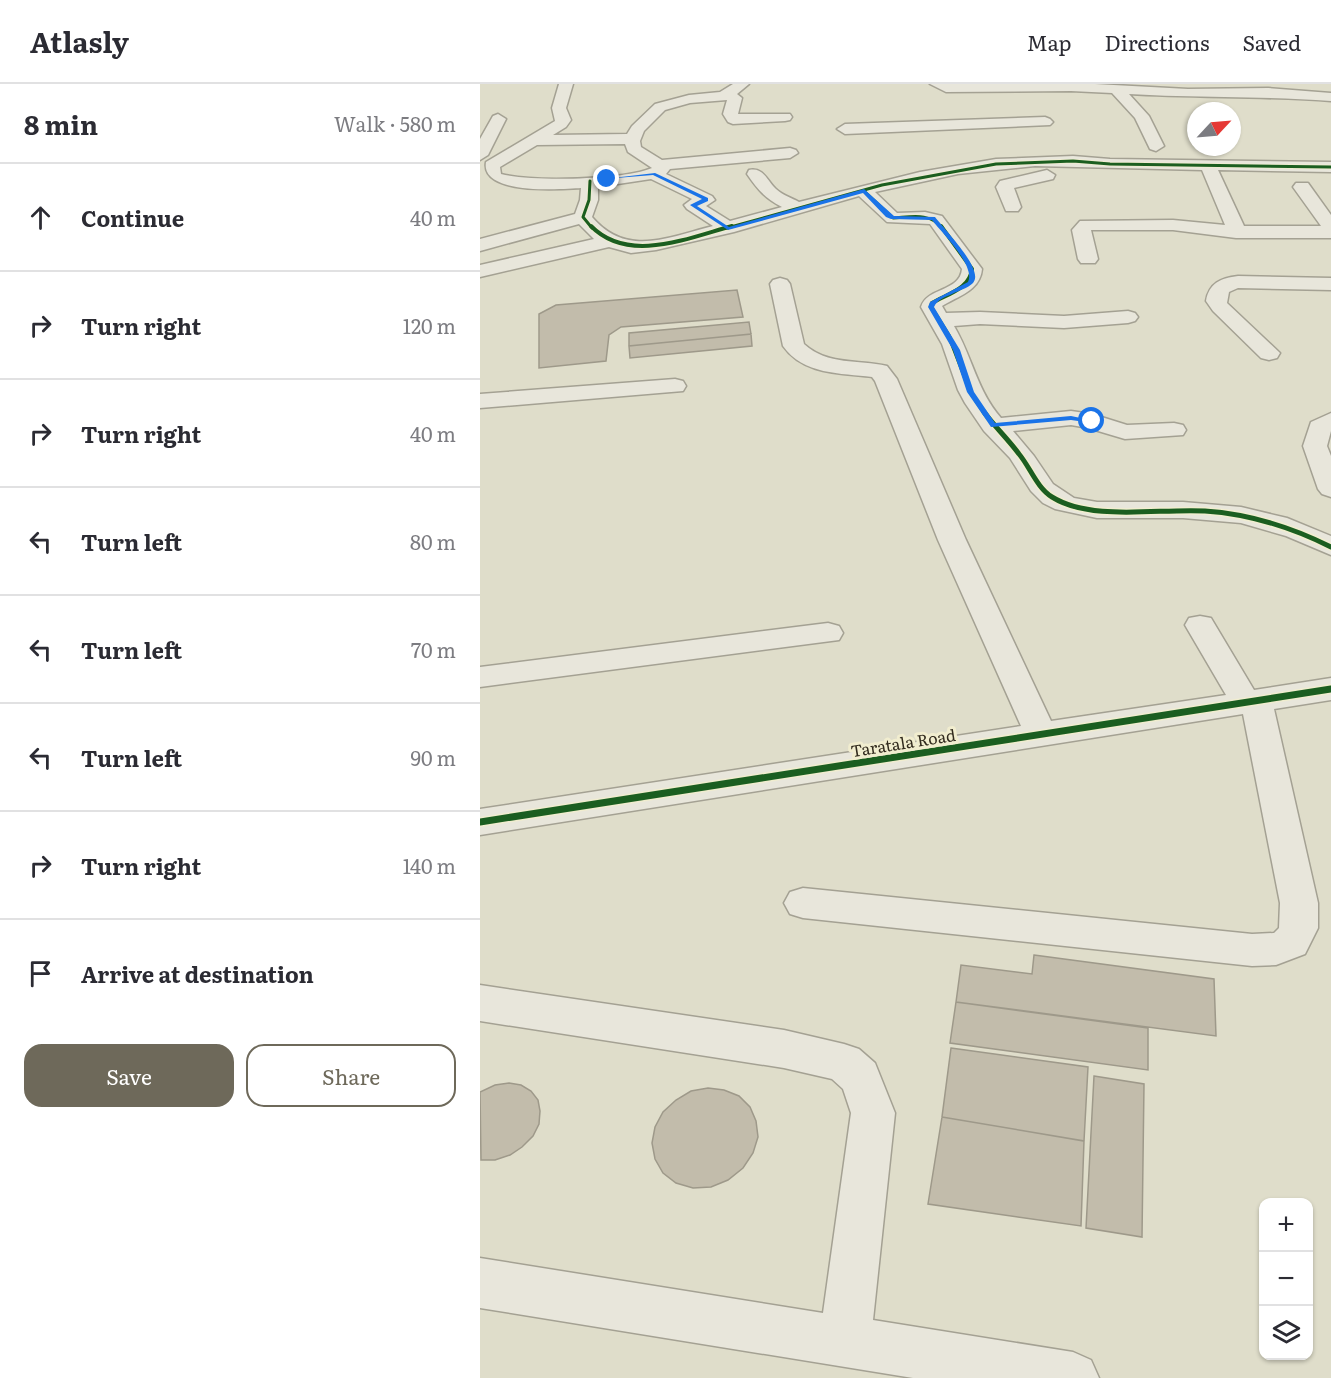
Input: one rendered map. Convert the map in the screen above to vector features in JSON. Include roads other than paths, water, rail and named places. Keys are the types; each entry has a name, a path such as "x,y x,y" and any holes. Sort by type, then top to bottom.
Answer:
{"street":[{"path":"566,84 559,108 563,120 561,124 485,169 493,177 515,182 562,184 790,153"},
{"path":"727,95 742,84"},
{"path":"937,84 946,88 1039,103 1061,112"},
{"path":"845,129 1117,90 1295,89 1331,97"},
{"path":"1117,90 1142,116 1156,146"},
{"path":"728,228 693,205 706,200 656,170 634,149 633,139 637,129 660,107 690,99 727,95 735,98 730,110 733,118 785,117"},
{"path":"1012,207 1006,185 1081,166 1079,160 1061,140 1039,103"},
{"path":"1108,105 1130,103"},
{"path":"480,155 498,119"},
{"path":"535,140 633,139"},
{"path":"480,271 608,242 638,247 728,228 864,191 975,167 1079,160 1211,172"},
{"path":"1150,177 1331,167"},
{"path":"1211,172 1231,214 1236,232"},
{"path":"755,174 771,194 798,209"},
{"path":"583,217 589,200 590,181"},
{"path":"1302,188 1326,231 1331,248"},
{"path":"864,191 893,218 925,217 936,220 972,269 973,277 970,283 932,303 931,307 957,350 970,392 993,426 1023,459 1051,496 1063,502 1097,509 1183,510 1248,516 1276,522 1304,532 1331,547"},
{"path":"583,217 593,230 608,242"},
{"path":"480,245 583,217"},
{"path":"1088,259 1081,230 1086,225 1164,225 1236,232 1326,231"},
{"path":"1269,354 1220,307 1216,301 1220,288 1224,284 1238,282 1331,284"},
{"path":"780,284 794,346 800,353 811,361 826,366 879,371 886,379 952,540 1041,734"},
{"path":"940,320 998,318 1064,322 1128,317"},
{"path":"480,401 675,386"},
{"path":"993,426 1071,418 1092,421 1125,432 1174,430"},
{"path":"1331,420 1320,428 1315,446 1331,489"},
{"path":"803,903 1252,950 1272,951 1287,947 1297,938 1300,923 1299,903 1251,701 1200,625"},
{"path":"480,677 828,633"},
{"name":"Taratala Road","path":"480,822 1331,689"},
{"path":"480,1003 784,1049 844,1063 860,1077 873,1113 845,1341"},
{"path":"480,1283 1073,1378"}]}
